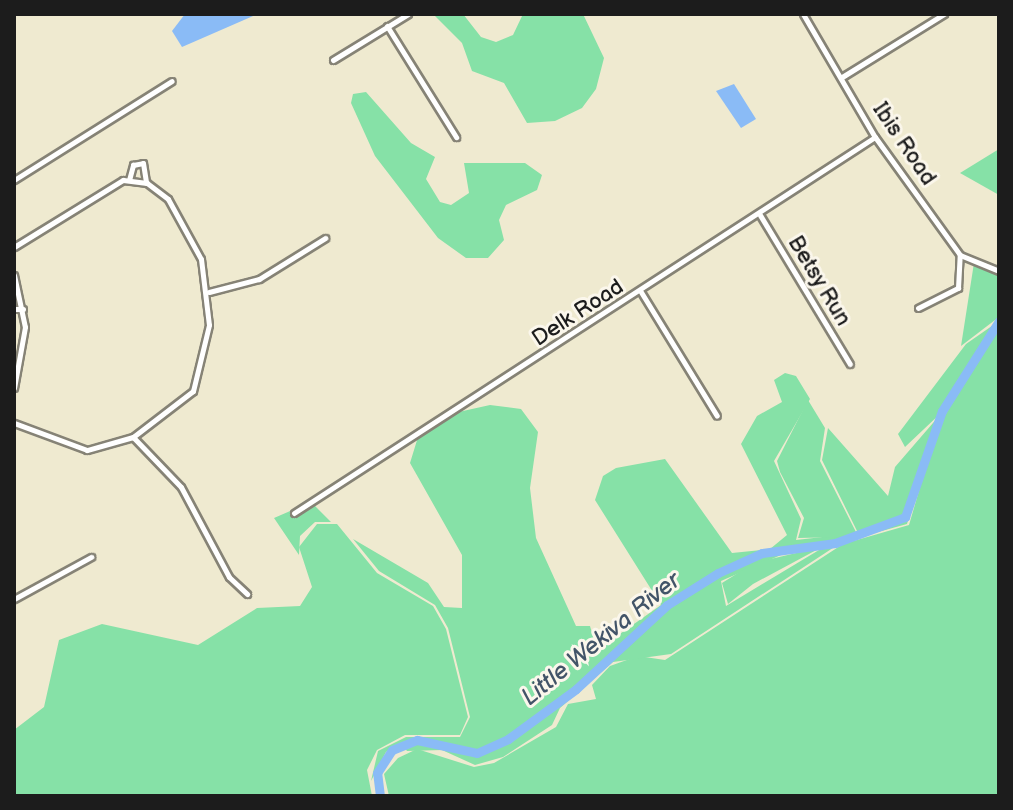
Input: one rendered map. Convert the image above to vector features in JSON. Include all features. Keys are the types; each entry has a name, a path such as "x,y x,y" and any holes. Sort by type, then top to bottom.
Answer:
{"street":[{"path":"333,60 408,14"},
{"name":"Ibis Road","path":"803,14 875,137 960,255"},
{"path":"842,77 944,14"},
{"path":"387,26 456,137"},
{"path":"14,180 172,81"},
{"name":"Delk Road","path":"294,513 760,215 875,137"},
{"path":"129,180 133,165 143,163 146,183"},
{"path":"14,247 129,180 146,183 168,199 190,235 209,292 207,339 193,391 133,437 88,450 14,423"},
{"name":"Betsy Run","path":"760,215 850,364"},
{"path":"209,292 259,279 325,238"},
{"path":"918,308 958,288 960,255 999,271"},
{"path":"14,275 23,309 14,388"},
{"path":"641,292 717,416"},
{"path":"14,309 23,309"},
{"path":"133,437 181,487 229,577 247,594"},
{"path":"14,599 91,557"}],"green space":[{"path":"463,14 481,37 496,42 513,35 523,14 583,14 604,58 596,89 582,108 555,121 527,123 504,83 472,71 462,43 434,15"},
{"path":"366,92 411,143 435,157 426,179 440,202 451,205 469,193 464,163 525,163 542,175 537,190 506,205 499,220 504,240 488,258 466,258 438,238 375,156 351,103 353,94"},
{"path":"999,149 999,195 960,173"},
{"path":"974,263 999,274 999,317 961,346"},
{"path":"999,321 999,796 389,796 384,774 398,758 417,749 474,767 494,763 556,727 568,704 596,699 592,685 610,666 638,656 665,660 843,544 909,525 942,412 905,447 898,434 966,344"},
{"path":"785,373 796,376 810,399 774,461 801,519 796,540 858,533 822,460 828,428 888,496 895,467 939,416 907,524 842,542 671,654 613,662 560,708 552,725 503,757 475,765 442,750 407,751 401,743 386,752 371,781 378,751 406,737 460,737 470,717 448,628 435,605 379,571 353,539 428,583 444,607 462,608 462,555 410,463 418,437 445,415 490,405 521,409 538,432 530,488 536,538 576,626 590,626 597,650 661,605 595,500 603,476 616,468 665,459 732,553 770,549 787,535 741,444 757,416 782,402 774,380","holes":["804,545 824,547 726,606 721,581"]},
{"path":"808,400 825,428 820,461 856,532 843,537 798,538 804,518 777,461"},
{"path":"311,502 331,522 315,522 300,536 299,555 274,518"},
{"path":"317,524 337,524 377,573 433,606 446,629 468,717 460,735 405,735 377,750 367,770 372,796 14,796 14,730 44,707 59,640 102,624 198,645 257,608 300,606 312,587 299,547"},
{"path":"822,547 753,584 728,604 722,583 754,563"}],"water":[{"path":"185,14 258,14 182,47 172,31"},
{"path":"734,84 756,119 741,128 716,91"}],"waterway":[{"name":"Little Wekiva River","path":"380,796 377,773 392,750 417,740 477,753 508,739 576,689 667,605 718,573 762,553 835,543 905,517 942,411 999,321"}]}
